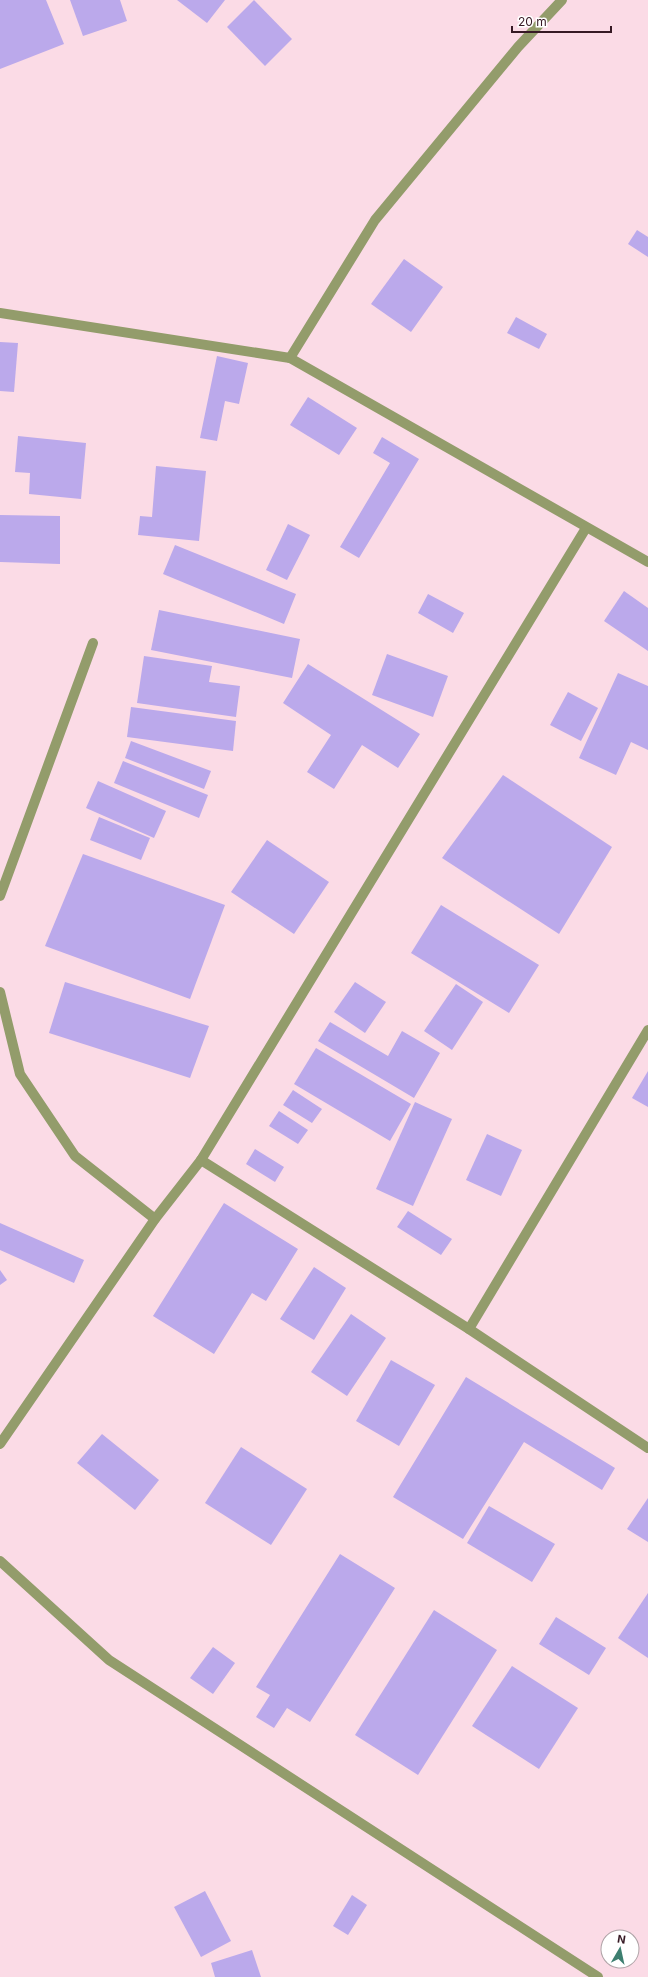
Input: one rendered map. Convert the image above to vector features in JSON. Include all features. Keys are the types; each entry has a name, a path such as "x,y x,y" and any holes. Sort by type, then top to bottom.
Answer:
{"street":[{"path":"290,358 375,220 518,47 562,0"},
{"path":"0,313 290,358 648,562"},
{"path":"0,1444 155,1219 201,1160 586,528"},
{"path":"0,896 93,643"},
{"path":"0,992 20,1074 75,1156 155,1219"},
{"path":"469,1329 648,1030"},
{"path":"201,1160 469,1329 648,1448"},
{"path":"0,1561 109,1660 598,1977"}],"building":[{"path":"0,0 46,0 64,44 0,69"},
{"path":"70,0 120,0 127,21 83,36"},
{"path":"177,0 225,0 207,23"},
{"path":"254,0 292,39 265,66 227,27"},
{"path":"637,230 648,237 648,257 628,244"},
{"path":"404,259 443,287 411,332 371,304"},
{"path":"516,317 547,334 539,349 507,333"},
{"path":"0,342 18,343 14,392 0,391"},
{"path":"217,356 248,363 239,404 225,401 217,441 200,438"},
{"path":"308,397 357,428 339,455 290,425"},
{"path":"18,436 86,443 81,499 29,494 30,473 15,472"},
{"path":"382,437 419,459 359,558 340,547 390,463 373,453"},
{"path":"156,466 206,471 199,541 138,535 140,516 152,517"},
{"path":"0,515 60,516 60,564 0,562"},
{"path":"288,524 310,535 287,580 266,570"},
{"path":"175,545 296,594 284,624 163,574"},
{"path":"624,591 648,608 648,651 604,621"},
{"path":"428,594 464,613 453,633 418,613"},
{"path":"159,610 300,639 292,678 151,650"},
{"path":"387,654 448,676 433,717 372,695"},
{"path":"144,656 212,666 209,682 240,686 236,717 137,703"},
{"path":"308,664 420,734 398,768 362,745 334,789 307,772 331,735 283,703"},
{"path":"618,673 648,686 648,750 631,742 616,775 579,758"},
{"path":"568,692 598,708 581,741 550,725"},
{"path":"131,707 236,721 233,751 127,737"},
{"path":"131,741 211,771 204,789 125,758"},
{"path":"123,761 208,795 199,818 114,783"},
{"path":"503,775 612,847 559,934 442,858"},
{"path":"98,781 166,811 154,838 86,808"},
{"path":"99,817 150,838 141,860 90,840"},
{"path":"267,840 329,882 294,934 231,892"},
{"path":"83,854 225,905 190,999 45,946"},
{"path":"441,905 539,965 509,1013 411,953"},
{"path":"65,982 209,1026 190,1078 49,1033"},
{"path":"355,982 386,1002 365,1033 334,1012"},
{"path":"456,984 483,1002 452,1050 424,1031"},
{"path":"330,1022 388,1056 402,1031 440,1053 414,1098 318,1041"},
{"path":"316,1048 411,1104 390,1141 294,1084"},
{"path":"648,1071 648,1107 632,1098"},
{"path":"293,1090 322,1109 312,1123 283,1105"},
{"path":"415,1102 452,1119 413,1206 376,1189"},
{"path":"279,1111 308,1130 298,1144 269,1126"},
{"path":"487,1134 522,1150 501,1196 466,1180"},
{"path":"255,1149 284,1167 275,1182 246,1164"},
{"path":"224,1203 298,1249 266,1301 252,1293 214,1354 153,1316"},
{"path":"408,1211 452,1239 441,1255 397,1227"},
{"path":"0,1223 84,1260 74,1283 0,1250"},
{"path":"314,1267 346,1288 314,1340 280,1319"},
{"path":"0,1270 7,1280 0,1285"},
{"path":"351,1314 386,1338 347,1396 311,1372"},
{"path":"391,1360 435,1385 399,1446 356,1421"},
{"path":"466,1377 615,1468 602,1490 524,1442 463,1539 393,1497"},
{"path":"102,1434 159,1480 135,1510 77,1463"},
{"path":"241,1447 307,1489 271,1545 205,1503"},
{"path":"648,1498 648,1542 627,1529"},
{"path":"489,1506 555,1544 532,1582 467,1543"},
{"path":"340,1554 395,1588 310,1722 287,1708 274,1728 256,1717 270,1695 256,1687"},
{"path":"648,1593 648,1658 618,1638"},
{"path":"434,1610 497,1650 418,1775 355,1735"},
{"path":"556,1617 606,1648 589,1675 539,1644"},
{"path":"213,1647 235,1663 213,1694 190,1678"},
{"path":"512,1666 578,1708 539,1769 472,1726"},
{"path":"205,1891 231,1941 201,1957 174,1907"},
{"path":"352,1895 367,1905 348,1935 333,1926"},
{"path":"252,1950 261,1977 215,1977 211,1963"}]}
